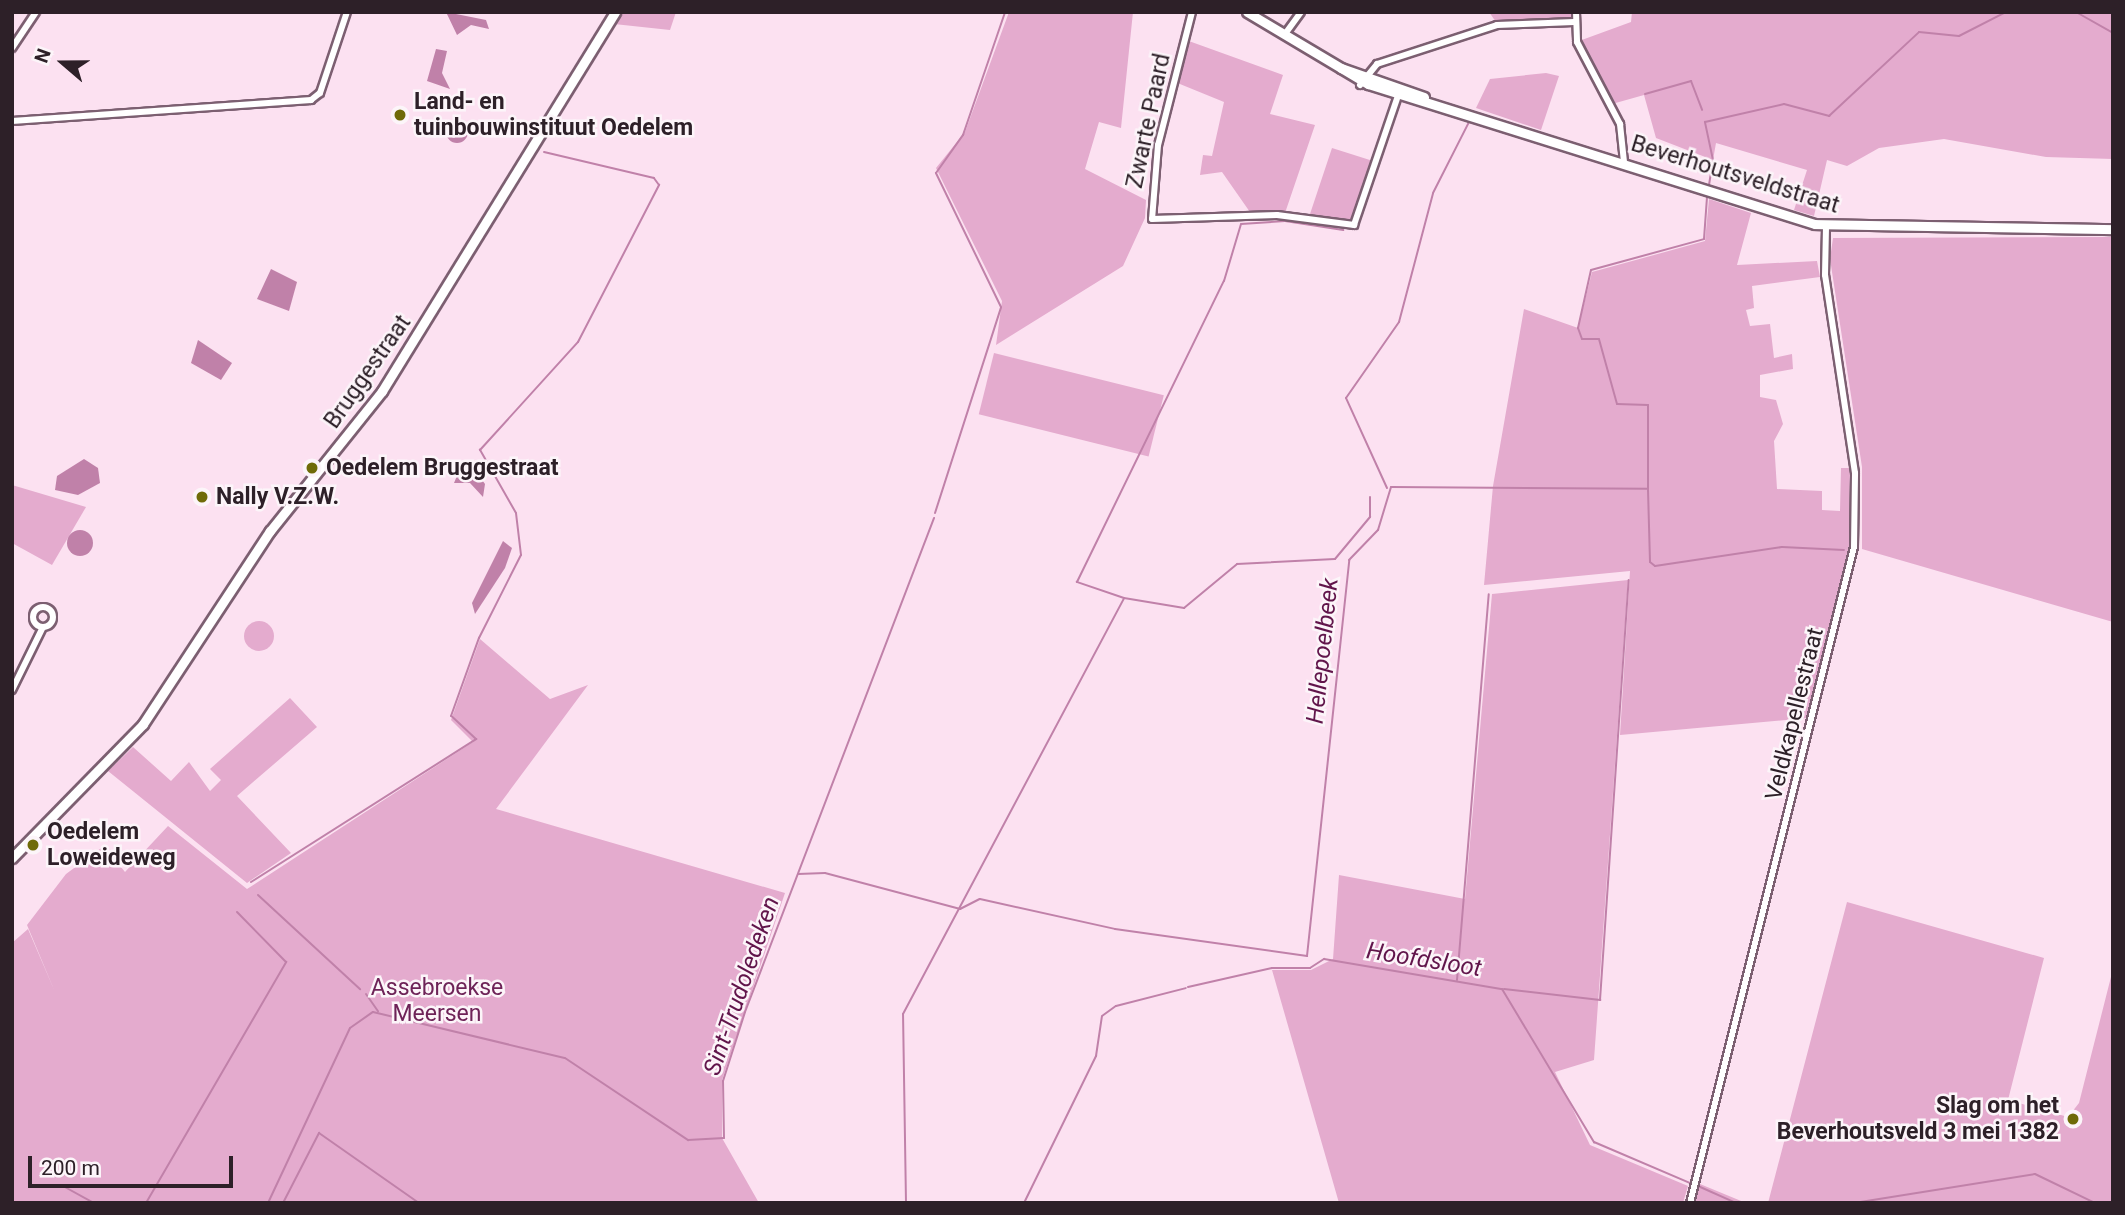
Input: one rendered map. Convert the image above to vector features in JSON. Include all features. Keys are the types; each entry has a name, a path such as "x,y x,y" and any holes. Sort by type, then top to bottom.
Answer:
{"main road":[{"name":"Bruggestraat","path":"12,859 144,724 264,540 382,391 615,12"},
{"name":"Beverhoutsveldstraat","path":"1247,12 1362,81 1826,226 2113,229"}],"street":[{"path":"12,48 36,12"},
{"path":"12,121 317,98 347,12"},
{"name":"Zwarte Paard","path":"1192,12 1158,145 1149,215 1210,221 1253,217 1354,225 1400,91"},
{"path":"1285,34 1301,12"},
{"path":"1576,12 1574,22 1582,55 1620,124 1624,163"},
{"path":"1362,81 1377,64 1512,21 1574,22"},
{"name":"Veldkapellestraat","path":"1690,1203 1854,547 1853,453 1825,275 1826,226"},
{"path":"12,690 43,627"}],"green space":[{"path":"622,12 676,12 670,30 614,24"},
{"path":"1009,12 1133,12 1121,128 1099,122 1085,169 1146,200 1145,218 1123,266 996,345 1002,301 936,168 965,132"},
{"path":"1489,12 1573,12 1571,19 1496,22"},
{"path":"1632,12 2113,12 2113,159 2046,157 1944,139 1879,148 1847,166 1827,160 1814,216 1794,210 1807,170 1716,143 1713,160 1656,138 1644,95 1612,104 1579,41 1631,22"},
{"path":"1186,40 1283,75 1270,114 1315,125 1285,213 1252,215 1222,172 1200,175 1203,155 1212,156 1224,102 1175,82"},
{"path":"1546,73 1559,76 1541,130 1476,108 1490,79"},
{"path":"1332,148 1373,161 1352,222 1309,217"},
{"path":"1709,199 1751,213 1737,265 1817,261 1820,277 1752,286 1754,308 1746,310 1750,326 1770,324 1774,358 1792,354 1793,369 1760,375 1760,397 1776,400 1783,424 1774,441 1777,489 1822,491 1822,510 1840,511 1841,468 1850,468 1849,548 1807,718 1620,735 1630,571 1484,585 1493,486 1524,309 1578,328 1592,272 1705,241"},
{"path":"2113,237 2113,622 1862,549 1862,467 1830,259 1833,238"},
{"path":"994,353 1164,395 1149,456 979,414"},
{"path":"12,485 86,507 52,565 12,543"},
{"path":"1628,580 1594,1060 1555,1072 1590,1145 1688,1186 1683,1203 1339,1203 1272,970 1311,970 1333,959 1339,875 1465,899 1492,594"},
{"path":"259,621 270,625 274,636 270,647 259,651 248,647 244,636 248,625"},
{"name":"Assebroekse Meersen","path":"480,639 550,699 588,685 496,809 785,893 722,1080 722,1138 759,1203 12,1203 12,943 28,929 55,992 27,925 66,874 104,846 125,872 168,826 247,889 473,742 451,720"},
{"path":"290,698 317,727 237,796 291,853 247,883 108,771 133,747 171,781 189,762 210,791 221,780 210,769"},
{"path":"1847,902 2044,958 2008,1100 2068,1117 2079,1103 2113,969 2113,1203 1768,1203"},
{"path":"1700,1184 1746,1203 1695,1203"}],"shaded area":[{"path":"446,12 486,20 489,29 471,25 457,35"},
{"path":"436,49 447,51 442,73 450,89 427,81"},
{"path":"457,121 467,128 468,132 461,142 457,143 447,136 446,132 453,122"},
{"path":"271,269 297,282 289,311 257,299"},
{"path":"198,340 232,363 221,380 191,363"},
{"path":"84,459 98,468 100,483 78,495 55,490 57,476"},
{"path":"472,466 485,484 483,497 470,483 454,483 459,471"},
{"path":"80,530 89,534 93,543 89,552 80,556 71,552 67,543 71,534"},
{"path":"503,541 512,548 505,568 475,614 472,603"}],"waterway":[{"name":"Sint-Trudoledeken","path":"935,513 1001,307 936,173 963,135 1005,12"},
{"name":"Hellepoelbeek","path":"1709,185 1713,160 1705,122 1784,104 1829,116 1919,32 1959,36 2006,12"},
{"path":"2076,12 2113,33"},
{"path":"1645,94 1691,81 1702,110"},
{"path":"1387,488 1346,398 1399,322 1433,193 1469,122"},
{"path":"251,882 476,739 451,716 479,638 521,555 516,513 480,450 578,342 659,185 654,178 544,152"},
{"name":"Hellepoelbeek","path":"798,874 825,873 960,909 980,899 1115,929 1307,956 1349,560 1378,530 1391,487 1648,489 1648,405 1617,404 1599,339 1582,339 1578,328 1591,270 1704,239 1707,197"},
{"path":"1124,598 1077,582 1224,281 1241,224 1285,221 1343,230"},
{"path":"1648,490 1650,562 1655,566 1782,547 1844,550"},
{"path":"906,1203 903,1014 1124,598 1184,608 1237,564 1335,559 1370,517 1370,497"},
{"name":"Sint-Trudoledeken","path":"268,1203 350,1028 373,1012 565,1058 688,1140 724,1138 723,1081 745,1012 934,518"},
{"path":"1504,989 1600,1000 1629,580"},
{"path":"1457,980 1489,594"},
{"path":"258,895 360,989"},
{"path":"146,1203 286,962 237,912"},
{"name":"Hoofdsloot","path":"1188,987 1272,968 1310,968 1324,959 1502,989 1594,1142 1690,1183"},
{"name":"Hoofdsloot","path":"1024,1203 1096,1056 1102,1016 1116,1006 1186,988"},
{"path":"366,994 378,1011"},
{"path":"283,1203 319,1133 419,1203"},
{"name":"Hoofdsloot","path":"1854,1203 2035,1174 2095,1203"},
{"path":"63,1186 94,1203"},
{"name":"Hoofdsloot","path":"1698,1186 1736,1203"}],"place":[{"name":"Land- en tuinbouwinstituut Oedelem","path":"400,115"},
{"name":"Oedelem Bruggestraat","path":"312,468"},
{"name":"Nally V.Z.W.","path":"202,497"},
{"name":"Oedelem Loweideweg","path":"33,845"},
{"name":"Slag om het Beverhoutsveld 3 mei 1382","path":"2073,1119"}]}
